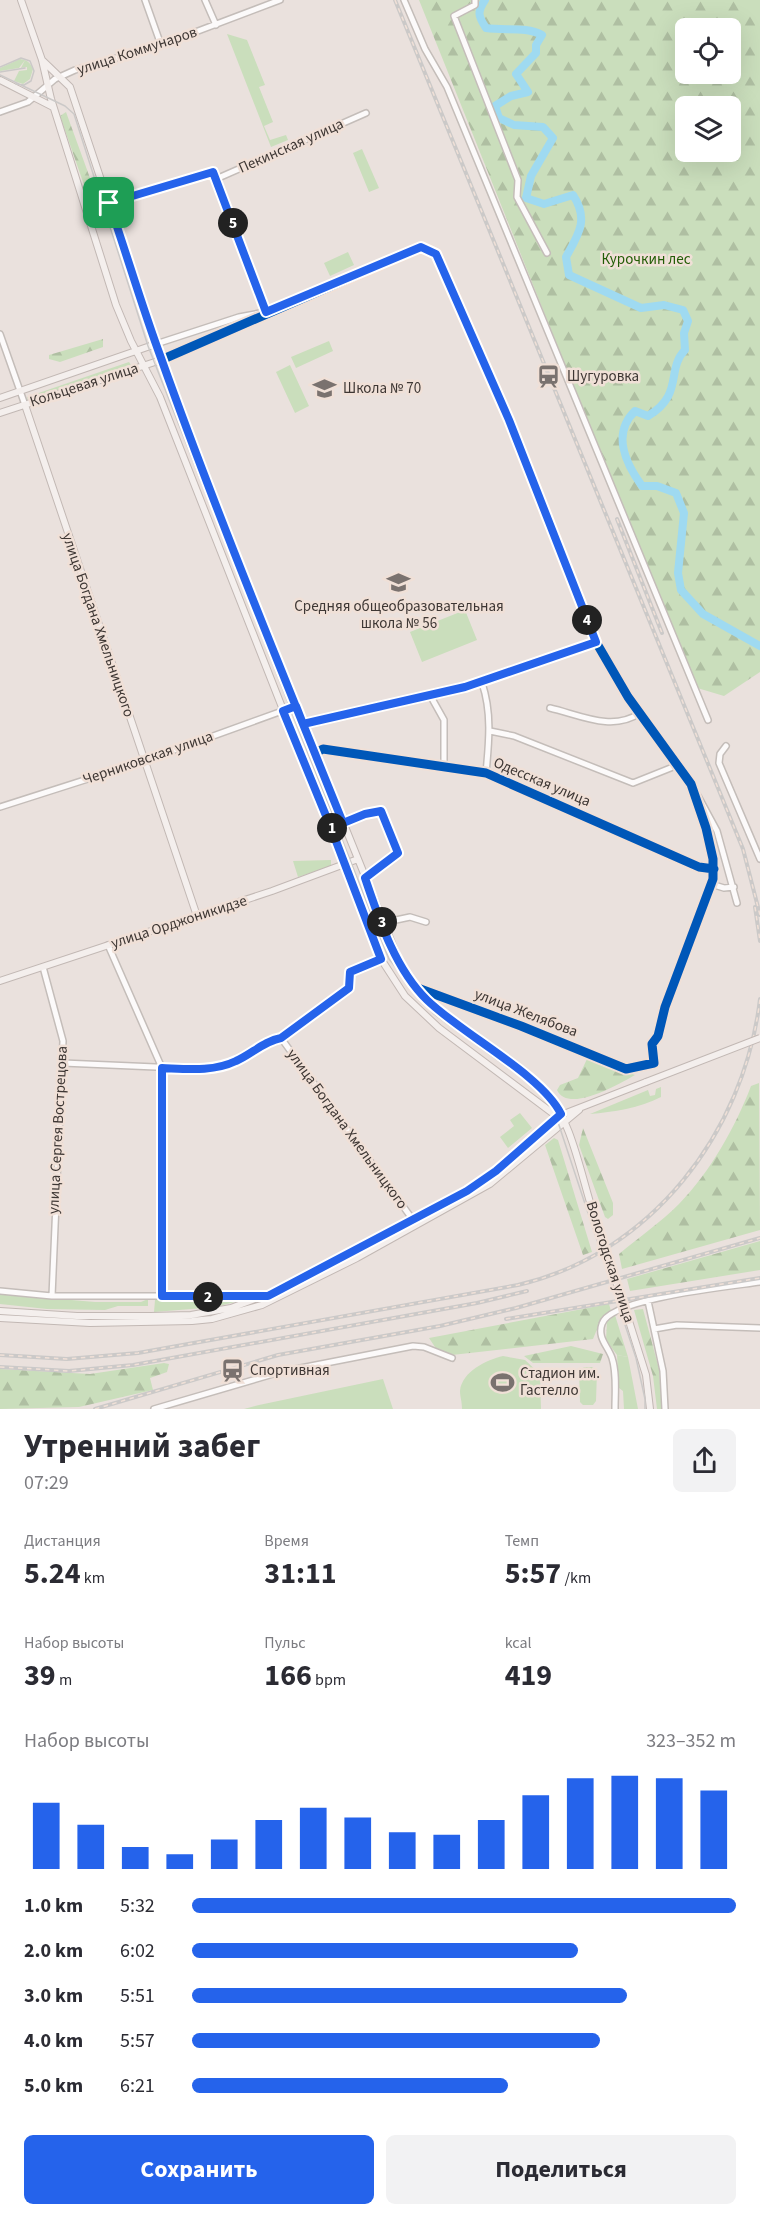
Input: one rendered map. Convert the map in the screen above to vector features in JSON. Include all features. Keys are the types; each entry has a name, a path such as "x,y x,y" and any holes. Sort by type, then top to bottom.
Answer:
{"main road":[{"name":"Вологодская улица","path":"21,0 42,60 53,107 116,305 168,419 381,959 405,996 439,1028 560,1118"},
{"name":"Вологодская улица","path":"42,60 70,87 161,360 382,923 416,987 451,1021 545,1090 560,1118 593,1212 646,1375 650,1407"},
{"path":"0,80 53,107"},
{"name":"Кольцевая улица","path":"0,398 156,344"},
{"name":"Кольцевая улица","path":"0,413 161,360"},
{"name":"улица Богдана Хмельницкого","path":"25,405 197,916"},
{"name":"улица Орджоникидзе","path":"0,981 197,916 358,859"},
{"path":"0,1311 77,1316 191,1315 231,1308 268,1296 413,1220 496,1171 560,1118 584,1106 760,1038"},
{"path":"0,1317 90,1323 192,1321 212,1319 262,1305 357,1258 490,1184 560,1118"}],"street":[{"path":"205,0 216,25"},
{"path":"257,0 261,8"},
{"name":"улица Коммунаров","path":"0,112 35,98 47,84 60,77 161,45 280,0"},
{"path":"404,0 425,49 447,87 708,720"},
{"path":"475,0 475,5 454,16 518,180 517,197 548,253"},
{"path":"147,1 161,45"},
{"name":"Пекинская улица","path":"216,179 366,113"},
{"path":"88,212 109,203 213,172 266,312"},
{"name":"Кольцевая улица","path":"161,360 266,312 421,247 436,254 509,420 596,642"},
{"name":"Кольцевая улица","path":"156,344 239,317 266,312"},
{"name":"улица Богдана Хмельницкого","path":"0,334 25,405"},
{"path":"303,724 482,682 596,642 640,713 691,784 717,831 737,903"},
{"path":"482,682 487,697 490,731 486,773"},
{"path":"430,695 444,720 444,768"},
{"name":"Черниковская улица","path":"0,807 144,761 296,706"},
{"path":"550,708 614,724 627,722 640,713"},
{"path":"306,731 316,721"},
{"path":"490,731 514,736 633,783 678,765"},
{"path":"726,746 720,753 719,763 760,859"},
{"name":"Одесская улица","path":"315,753 323,749 486,773 699,867 714,869"},
{"path":"691,784 706,828 714,869 711,884 724,888 734,887"},
{"path":"331,828 381,811 398,853 365,878"},
{"name":"улица Желябова","path":"416,987 521,1026 626,1069 654,1063 652,1044 658,1036 665,1007 711,884"},
{"path":"382,923 410,917 426,922"},
{"path":"108,945 162,1068 162,1296"},
{"path":"63,1063 162,1068 219,1067 234,1062 269,1042 281,1038 349,988 350,972 381,959"},
{"name":"улица Сергея Вострецова","path":"43,967 63,1041 52,1296"},
{"name":"улица Богдана Хмельницкого","path":"281,1038 413,1220"},
{"path":"615,1409 613,1362 602,1338 602,1324 612,1313 648,1301 760,1282"},
{"path":"0,1291 52,1296 268,1296"},
{"path":"648,1301 663,1371 665,1409"},
{"path":"654,1329 677,1325 760,1328"},
{"path":"154,1409 280,1372 413,1346 424,1347 452,1358"}],"green space":[{"name":"Курочкин лес","path":"419,0 760,0 760,672 724,696 694,687"},
{"path":"227,34 247,40 265,85 259,87 273,122 264,126 270,140 286,135 288,140 271,147"},
{"path":"20,59 25,60 19,68 0,71 0,68"},
{"path":"25,60 33,69 30,79 23,84 14,81 19,71 27,70 27,67 21,68"},
{"path":"66,112 98,200 91,205 60,116"},
{"path":"362,149 379,188 369,192 353,153"},
{"path":"348,252 354,265 330,276 324,263"},
{"path":"103,339 103,347 60,362 49,359 49,355"},
{"path":"329,341 333,351 296,368 291,357"},
{"path":"129,362 131,365 28,401 27,397"},
{"path":"290,365 309,406 295,413 276,372"},
{"path":"465,610 477,640 422,662 410,632"},
{"path":"331,860 331,866 298,877 293,861"},
{"path":"587,1059 635,1075 594,1095 572,1099 563,1097 557,1090 560,1085 578,1078"},
{"path":"759,1083 760,1230 622,1269 619,1254 665,1217 701,1178 721,1149 751,1086"},
{"path":"661,1087 661,1097 653,1101 626,1109 590,1114 648,1090 650,1096 655,1095 656,1089"},
{"path":"520,1113 532,1128 508,1148 500,1137 514,1126 510,1120"},
{"path":"583,1128 613,1203 613,1215 608,1219 605,1217 579,1145"},
{"path":"554,1138 558,1140 592,1252 583,1255 545,1145"},
{"path":"760,1241 760,1270 630,1291 627,1279"},
{"path":"0,1294 95,1302 141,1302 148,1299 148,1306 118,1306 105,1310 47,1309 0,1304"},
{"path":"246,1299 216,1307 154,1312 155,1300"},
{"path":"609,1304 611,1311 602,1317 593,1339 452,1355 437,1350 429,1338"},
{"path":"643,1309 659,1369 662,1409 657,1409 653,1376 634,1310"},
{"path":"615,1315 628,1357 617,1355 606,1340 607,1322"},
{"path":"571,1346 603,1354 600,1363 533,1363 524,1356"},
{"path":"617,1355 628,1357 638,1409 624,1409 623,1391 619,1388"},
{"name":"Стадион им. Гастелло","path":"503,1356 525,1360 540,1374 541,1409 462,1409 460,1391 465,1378 476,1368"},
{"path":"169,1364 167,1372 150,1378 153,1390 79,1407 0,1409 0,1369 90,1374"},
{"path":"584,1367 592,1367 597,1371 596,1401 593,1405 583,1405 580,1402 579,1372"},
{"path":"383,1379 393,1409 244,1409 259,1405"}],"waterway":[{"name":"Шугуровка","path":"485,0 479,14 486,28 522,30 542,35 536,45 536,53 516,74 528,92 511,96 495,106 499,118 514,125 543,127 553,138 531,176 526,198 544,204 573,195 578,204 581,219 578,234 566,257 569,275 641,308 664,305 683,310 688,321 684,333 685,350 679,357 671,391 666,400 648,416 635,411 628,420 623,438 626,458 642,486 657,486 676,493 684,513 678,573 681,590 703,614 760,646"}],"tram line":[{"path":"0,67 21,58 30,61 34,71 31,81 24,85 16,84"},
{"path":"0,72 25,68"},
{"path":"0,75 65,106 74,114 148,346 389,959 434,1014 543,1093 552,1104 636,1358 645,1409"}],"railway":[{"path":"395,0 743,849 760,915"},
{"path":"617,519 662,633"},
{"path":"755,907 760,941"},
{"path":"0,1355 67,1359 138,1353 518,1285 566,1269 610,1246 649,1216 683,1181 711,1140 734,1096 750,1048 760,999"},
{"path":"95,1409 278,1355 440,1326 516,1308 760,1238"},
{"path":"506,1319 760,1278"},
{"path":"0,1367 69,1371 133,1365 477,1303 527,1291"}],"cycle path":[{"path":"161,360 421,247 436,254 509,420 596,642 628,697 691,784 706,828 713,859 713,879 665,1007 658,1036 652,1044 654,1063 626,1069 521,1026 415,987"},
{"path":"315,753 323,749 486,773 699,867 714,869"}],"place":[{"name":"Шугуровка","path":"549,376"},
{"name":"Школа № 70","path":"325,388"},
{"name":"Средняя общеобразовательная школа № 56","path":"399,582"},
{"name":"Спортивная","path":"232,1370"},
{"name":"Стадион им. Гастелло","path":"502,1382"}],"route":[{"path":"109,203 161,360 239,564 296,706 343,823 331,828 381,959 350,972 349,988 281,1038 269,1042 242,1058 211,1069 162,1068 162,1296 268,1296 467,1191 496,1171 561,1114 545,1090 443,1015 416,987 398,958 365,878 398,853 391,831 381,811 365,814 331,828 283,711 296,706 303,724 316,721 332,716 465,687 558,657 596,642 509,420 436,254 421,247 266,312 213,172 109,203"}]}
